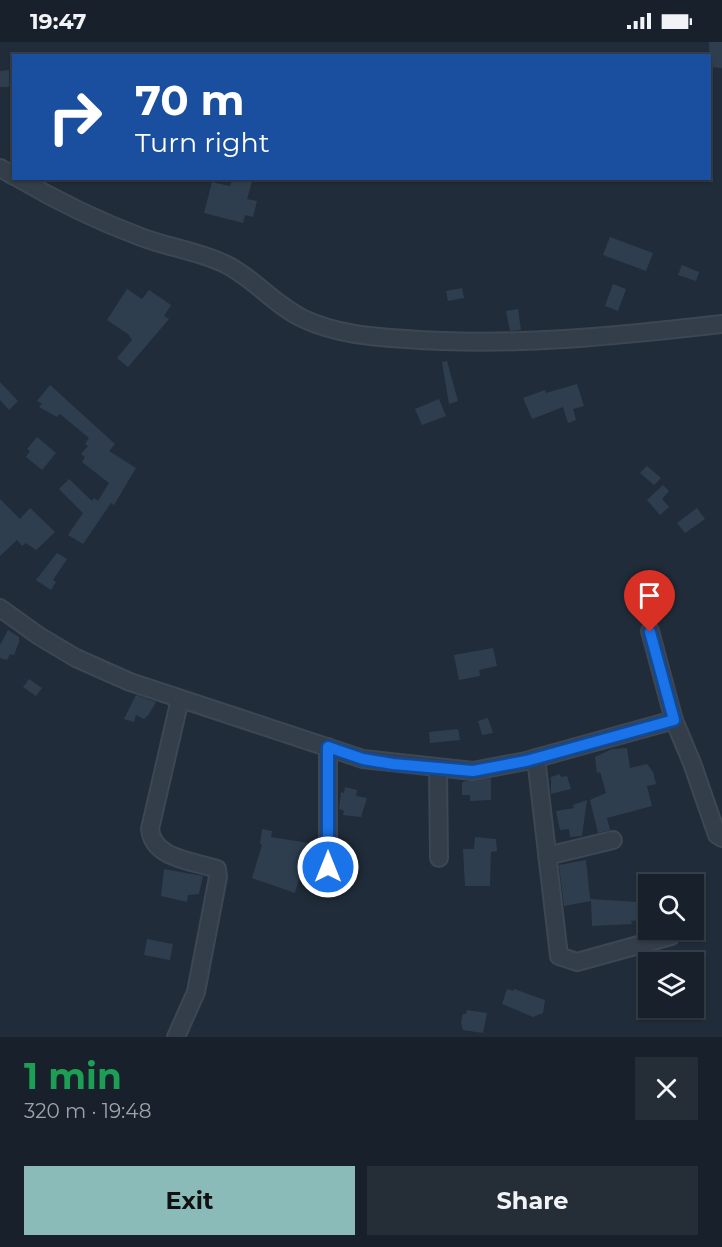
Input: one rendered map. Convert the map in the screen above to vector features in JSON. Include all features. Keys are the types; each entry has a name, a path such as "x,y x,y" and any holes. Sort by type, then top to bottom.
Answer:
{"street":[{"path":"21,180 55,200 142,237 222,262 248,277 303,319 337,330 381,338 456,343 549,340 722,324"},
{"path":"0,608 39,636 76,658 130,682 363,759 473,771 536,758 674,720"},
{"path":"650,632 674,720 692,763 717,835 722,838"},
{"path":"176,1037 196,992 218,877 217,868 160,851 151,841 150,829 180,699"},
{"path":"328,747 328,867"},
{"path":"536,758 559,956 577,962 657,940"},
{"path":"438,768 439,858"},
{"path":"547,856 613,840"}],"building":[{"path":"709,42 722,42 722,68 711,67"},
{"path":"9,70 9,87 0,87 0,71"},
{"path":"232,180 252,180 247,199 257,201 253,217 245,215 243,223 204,213 212,182 230,186"},
{"path":"610,237 653,253 646,271 603,255"},
{"path":"682,265 699,272 696,281 678,275"},
{"path":"613,284 626,289 618,311 605,306"},
{"path":"462,288 464,298 448,301 446,291"},
{"path":"127,289 142,299 149,290 171,305 164,316 169,319 128,367 117,358 132,340 128,334 107,320"},
{"path":"518,309 521,330 510,331 506,311"},
{"path":"447,361 458,401 449,404 442,362"},
{"path":"0,382 18,401 9,410 0,400"},
{"path":"577,384 584,406 573,409 576,420 568,423 563,407 532,419 523,398 545,390 546,393"},
{"path":"50,385 115,444 109,451 136,468 114,505 111,503 83,544 68,535 83,513 59,489 69,479 92,501 94,498 98,501 109,483 82,462 85,457 81,454 88,446 85,444 89,438 60,414 57,417 39,407 42,404 37,401"},
{"path":"439,399 446,416 422,425 415,409"},
{"path":"37,437 56,453 42,470 26,457 30,451 27,449"},
{"path":"647,466 661,478 654,485 640,473"},
{"path":"663,485 669,491 662,499 669,507 660,515 647,500"},
{"path":"0,499 20,519 30,508 55,532 36,550 26,543 22,546 17,540 0,556"},
{"path":"697,508 705,519 685,533 677,523"},
{"path":"57,553 67,559 53,580 56,582 51,590 36,580"},
{"path":"8,630 19,637 19,642 14,655 10,654 7,660 0,658 0,645"},
{"path":"493,648 497,666 479,670 480,676 459,680 454,655"},
{"path":"29,679 42,688 36,696 23,687"},
{"path":"136,695 156,702 144,719 136,715 134,722 124,719"},
{"path":"488,718 493,733 482,735 478,721"},
{"path":"458,729 460,740 430,743 429,732"},
{"path":"627,748 630,768 647,764 653,772 656,784 647,786 652,806 607,818 610,830 598,833 590,800 606,793 600,772 597,773 595,757 612,749"},
{"path":"560,774 561,777 567,776 571,789 551,794 551,777"},
{"path":"491,778 491,800 470,801 470,795 462,795 462,783 465,781"},
{"path":"345,787 357,790 356,796 367,798 361,817 343,815 344,811 339,809 341,792 344,793"},
{"path":"587,800 582,836 570,837 569,829 560,830 556,811 574,808 573,805"},
{"path":"262,829 272,831 271,837 309,843 295,893 252,878 262,845 260,844"},
{"path":"475,837 496,839 497,851 491,852 490,886 465,886 463,849 474,849"},
{"path":"586,860 590,899 638,902 638,920 631,921 632,924 592,926 591,901 564,906 559,865"},
{"path":"164,869 203,876 199,894 188,895 187,902 161,896"},
{"path":"147,939 173,944 170,960 144,955"},
{"path":"507,989 513,991 514,989 545,1000 543,1013 533,1017 502,1004"},
{"path":"467,1010 487,1013 483,1033 463,1030 461,1022"}],"route":[{"path":"328,867 328,747 363,759 393,764 473,771 526,761 674,720 650,632"}]}
